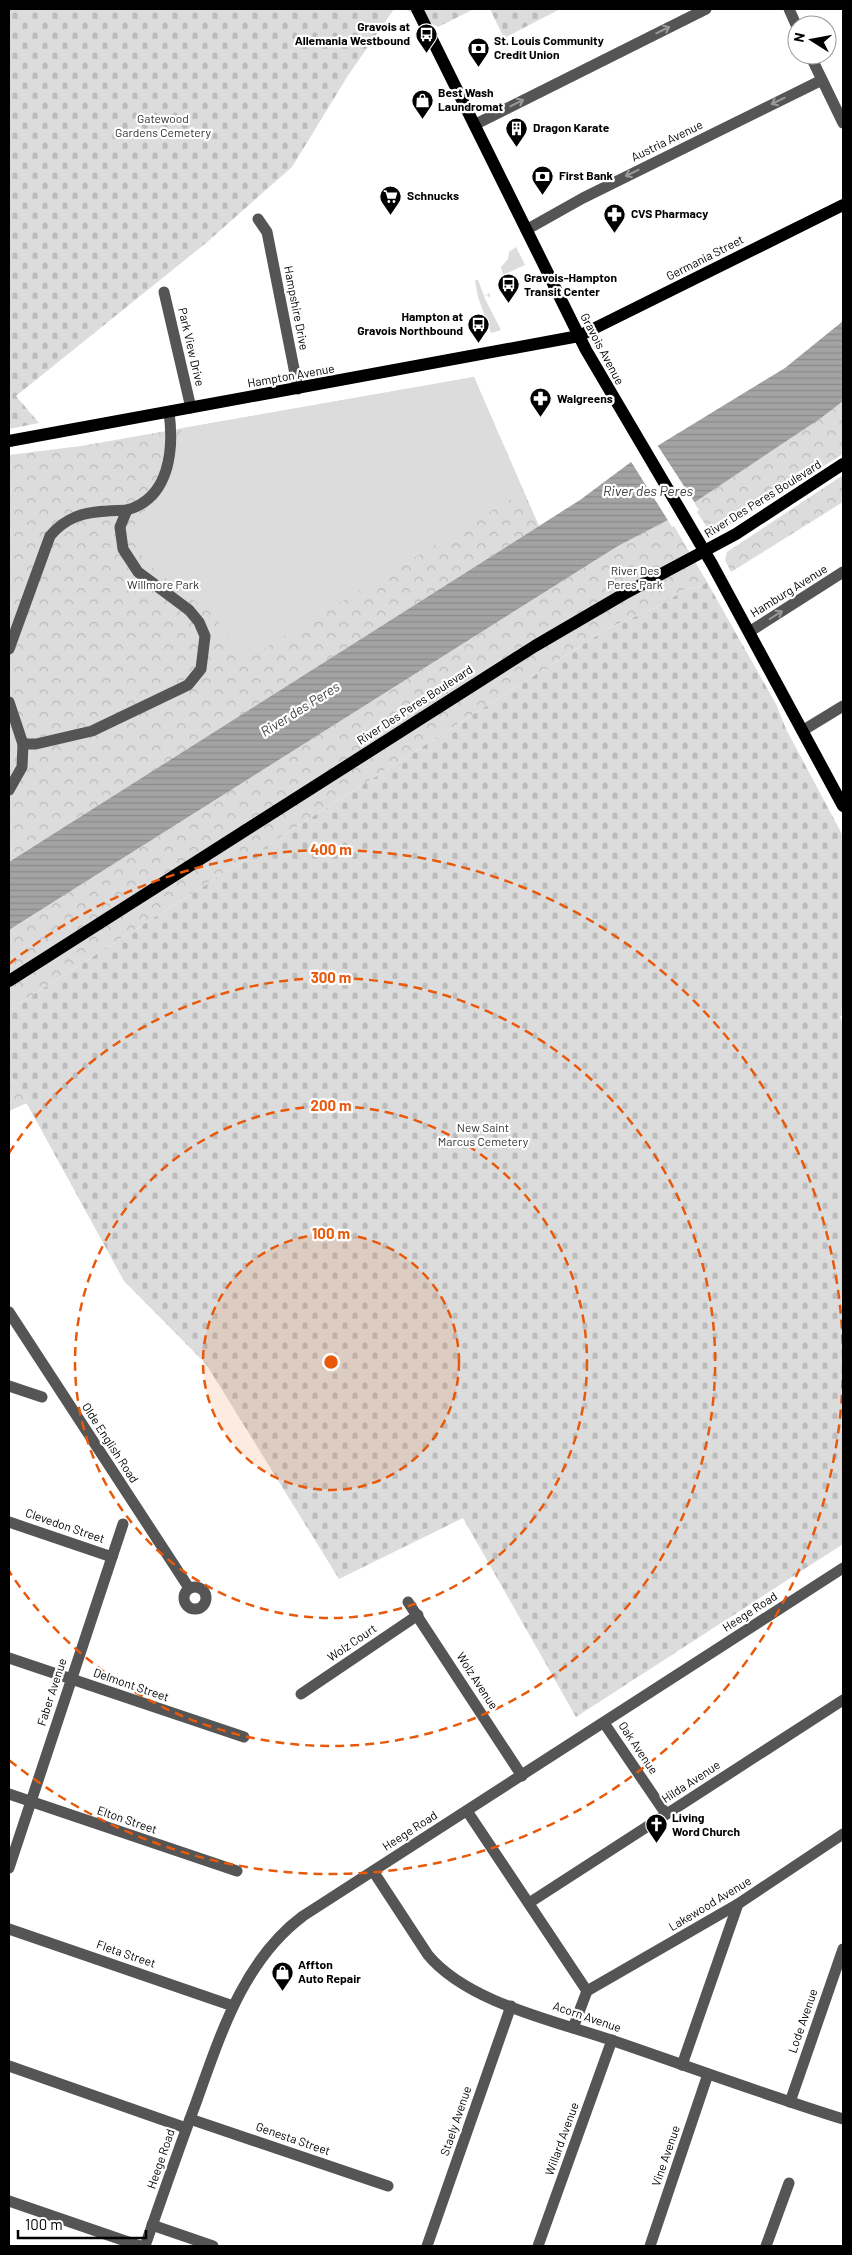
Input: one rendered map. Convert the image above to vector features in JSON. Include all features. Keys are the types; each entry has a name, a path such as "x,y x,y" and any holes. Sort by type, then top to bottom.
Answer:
{"main road":[{"name":"Gravois Avenue","path":"417,9 578,336 705,552 843,806"},
{"name":"Germania Street","path":"578,336 843,205"},
{"name":"Hampton Avenue","path":"9,441 578,336"},
{"name":"River Des Peres Boulevard","path":"9,981 528,650 624,594 705,552 843,464"}],"street":[{"path":"474,125 706,9"},
{"path":"815,65 843,123"},
{"name":"Austria Avenue","path":"526,230 583,198 822,80"},
{"name":"Hampshire Drive","path":"258,220 267,232 298,389"},
{"name":"Park View Drive","path":"164,292 191,408"},
{"path":"9,649 50,536 58,526 84,512 127,510 152,496 164,479 170,459 171,427 169,412"},
{"path":"23,744 36,744 92,731 188,685 201,669 204,636 199,622 188,610 138,572 124,549 120,527 127,510"},
{"name":"Hamburg Avenue","path":"749,632 843,572"},
{"path":"9,702 23,744 22,767 9,790"},
{"path":"802,732 843,706"},
{"name":"Olde English Road","path":"9,1312 189,1588"},
{"path":"9,1386 42,1397"},
{"name":"Clevedon Street","path":"9,1522 112,1557"},
{"name":"Faber Avenue","path":"9,1868 32,1802 70,1679 123,1524"},
{"name":"Heege Road","path":"145,2246 188,2123 234,2006 262,1956 280,1934 303,1916 843,1568"},
{"name":"Wolz Avenue","path":"408,1602 522,1776"},
{"name":"Wolz Court","path":"301,1694 418,1615"},
{"name":"Delmont Street","path":"9,1658 244,1737"},
{"name":"Hilda Avenue","path":"529,1903 843,1700"},
{"name":"Oak Avenue","path":"604,1723 666,1814"},
{"name":"Elton Street","path":"9,1794 236,1871"},
{"path":"466,1811 587,1991 573,2028"},
{"name":"Lakewood Avenue","path":"587,1991 738,1904 843,1834"},
{"name":"Acorn Avenue","path":"374,1870 438,1968 474,1992 573,2028 843,2119"},
{"path":"682,2065 738,1904"},
{"name":"Fleta Street","path":"9,1929 234,2006"},
{"name":"Lode Avenue","path":"790,2102 843,1949"},
{"name":"Staely Avenue","path":"427,2246 511,2006"},
{"name":"Willard Avenue","path":"538,2246 612,2040"},
{"name":"Genesta Street","path":"9,2066 388,2186"},
{"name":"Vine Avenue","path":"650,2246 708,2074"},
{"path":"766,2246 789,2183"},
{"path":"9,2201 140,2246"},
{"path":"152,2225 214,2246"}],"green space":[{"name":"Gatewood Gardens Cemetery","path":"9,9 394,9 347,77 292,167 206,243 16,396 39,423 9,429"},
{"path":"405,9 474,9 438,27"},
{"path":"490,9 560,9 504,38"},
{"path":"516,247 525,265 503,275 501,267 508,259 509,252"},
{"path":"475,280 478,280 484,296 490,293 490,298 487,295 484,297 501,330 491,333 478,297"},
{"name":"Willmore Park","path":"474,377 539,526 9,862 9,455 81,446"},
{"path":"474,377 523,492 242,662 216,617 146,563 135,543 135,521 157,499 169,482 177,458 176,443 183,428"},
{"path":"843,401 843,454 718,532 710,532 697,512 699,510 693,501"},
{"path":"843,475 843,502 731,572 725,560 727,552"},
{"name":"River Des Peres Park","path":"668,520 672,527 674,526 707,582 701,586 687,589 651,610 609,628 9,1010 9,930 618,546"},
{"name":"New Saint Marcus Cemetery","path":"707,582 776,704 786,729 843,836 843,1014 840,1017 843,1023 843,1544 576,1717 463,1518 339,1579 206,1364 124,1281 9,1071 9,1010 609,628 651,610 687,589 701,586"},
{"path":"9,1071 27,1103 9,1111"}],"water":[{"name":"River des Peres","path":"843,321 843,401 821,418 668,520 618,546 9,930 9,862 580,500 631,462 785,368"}],"pier":[{"path":"656,443 695,503 669,522 630,460"}],"place":[{"name":"Gravois at Allemania Westbound","path":"426,53"},
{"name":"St. Louis Community Credit Union","path":"478,67"},
{"name":"Best Wash Laundromat","path":"422,119"},
{"name":"Dragon Karate","path":"517,147"},
{"name":"First Bank","path":"543,195"},
{"name":"Schnucks","path":"391,215"},
{"name":"CVS Pharmacy","path":"615,233"},
{"name":"Gravois-Hampton Transit Center","path":"508,304"},
{"name":"Hampton at Gravois Northbound","path":"479,343"},
{"name":"Walgreens","path":"541,418"},
{"name":"Living Word Church","path":"656,1844"},
{"name":"Affton Auto Repair","path":"282,1991"}]}
